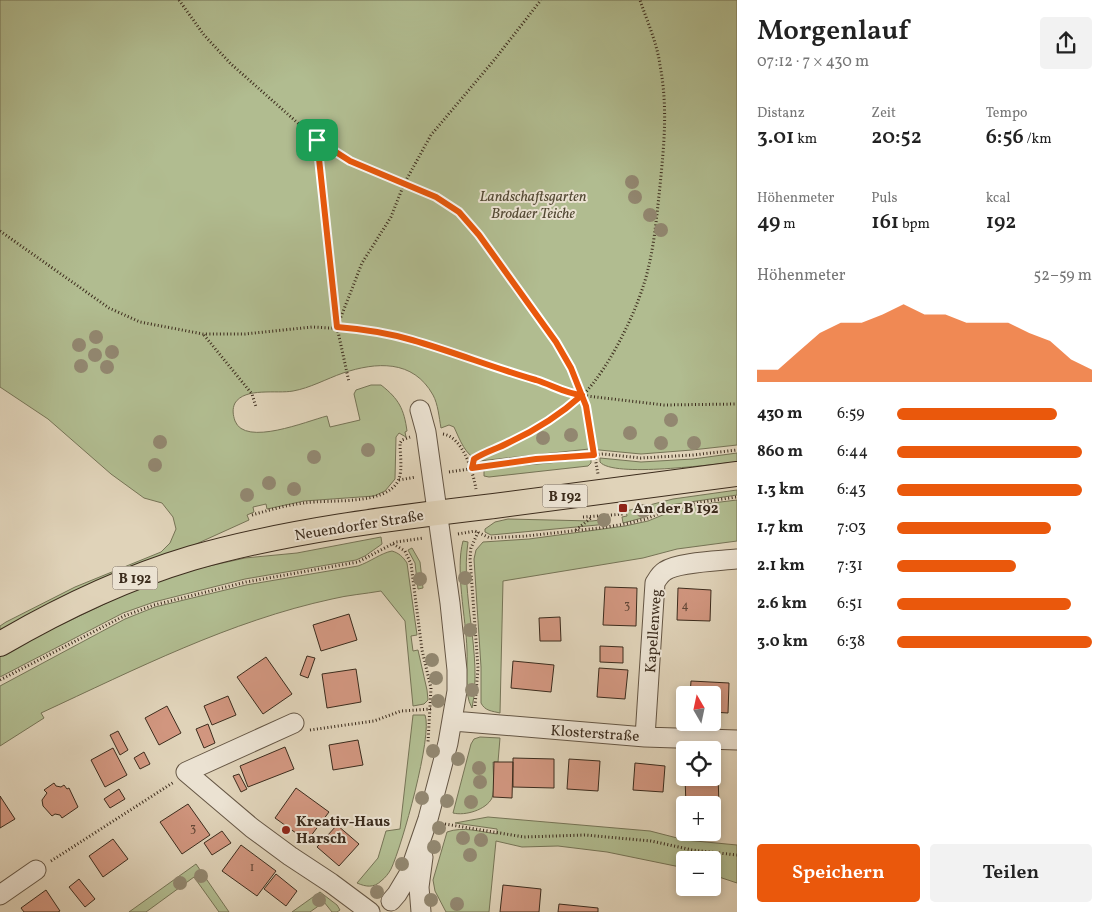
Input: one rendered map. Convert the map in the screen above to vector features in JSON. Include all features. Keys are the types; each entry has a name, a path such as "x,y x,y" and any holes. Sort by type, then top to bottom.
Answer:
{"main road":[{"name":"Neuendorfer Straße","path":"0,644 80,602 141,576 190,559 280,538 335,528 439,524 600,492 737,474"}],"street":[{"path":"391,901 409,874 428,819 453,721 457,691 457,670 451,612 426,432 420,410"},
{"name":"Kapellenweg","path":"645,737 655,584 659,576 677,566 737,559"},
{"name":"Klosterstraße","path":"453,721 645,737 737,740"},
{"path":"299,727 186,772 252,828 371,912 382,904 391,901 410,903 421,912"},
{"path":"421,912 419,877 428,819"},
{"path":"0,895 36,870"}],"path":[{"path":"179,0 204,35 231,64 317,140 350,161 436,197 459,212 479,235 556,342 571,368 586,406 600,492"},
{"path":"337,327 362,263 391,217 404,184 431,134 495,59 541,0"},
{"path":"472,468 474,459 509,443 543,424 572,405 582,395 601,375 640,295 649,267 653,244 666,132 657,49 640,0"},
{"path":"317,140 337,327 349,382"},
{"path":"0,231 109,308 140,322 203,334 245,334 312,327 366,330 412,340 547,384 570,394 664,405 737,404"},
{"path":"203,334 252,394 256,407"},
{"path":"447,435 453,437 472,468"},
{"path":"252,515 304,503 374,497 386,494 399,480 400,443 402,440"},
{"path":"472,468 536,459 594,455 641,458 737,450"},
{"path":"478,532 490,538 625,524 646,519 669,509 737,497"},
{"path":"576,530 592,517"},
{"path":"0,680 124,616 154,604 246,582 358,562 392,544 439,524"},
{"path":"392,544 405,551 411,564 422,650 431,688 427,748"},
{"path":"299,727 374,721 401,712 423,710"},
{"path":"36,870 171,784 186,772"},
{"path":"428,819 453,826 524,836 594,836 651,841 692,850 737,855"}],"green space":[{"name":"Landschaftsgarten Brodaer Teiche","path":"0,0 737,0 737,445 641,454 589,449 479,461 467,451 454,427 449,425 441,428 435,399 425,383 404,369 393,366 356,369 293,391 262,392 246,395 240,398 233,407 235,421 241,428 251,432 263,432 292,427 327,416 330,427 360,420 354,394 356,390 371,385 381,385 400,405 407,431 405,432 406,437 399,433 396,437 395,479 385,491 374,496 304,501 267,509 266,504 253,507 254,512 247,515 249,520 0,633 0,626 6,622 75,587 161,552 170,543 176,529 173,517 162,503 144,498 111,474 48,419 0,387"},
{"path":"737,453 737,462 665,469 624,469 609,467 600,462 600,458 641,462 693,459"},
{"path":"591,459 591,463 588,466 484,476 484,469"},
{"path":"737,490 737,495 670,505 642,518 623,523 622,517 627,516 626,511 673,499"},
{"path":"737,500 737,541 677,549 643,558 503,581 500,713 483,706 481,703 481,667 474,559 476,550 483,542 529,539 625,526 648,521 675,510 696,505"},
{"path":"508,519 592,521 608,519 608,524 491,535 485,532 485,529 495,522"},
{"path":"381,537 382,544 356,560 245,579 154,602 123,613 0,677 0,656 140,587 178,573 245,558 297,553"},
{"path":"463,541 468,542 466,562 467,583 475,667 475,688 472,708 469,702 467,687 467,650 460,580"},
{"path":"412,548 420,562 423,588 418,589 415,563 408,550"},
{"path":"392,551 401,556 407,563 417,635 411,636 413,651 418,650 427,690 428,700 424,704 413,706 405,621 381,591 294,608 220,633 148,663 41,713 44,718 0,746 0,686 125,619 155,607 246,585 358,566"},
{"path":"413,715 425,715 425,744 409,815 396,857 389,872 376,885 370,886 357,883 378,858 386,831 400,829"},
{"path":"480,737 500,738 498,762 493,762 494,786 492,798 485,806 475,811 463,814 453,813 471,744 474,739"},
{"path":"488,817 650,831 676,838 676,841 737,845 737,883 721,878 721,851 676,851 676,866 607,852 558,846 522,847 496,841 489,912 446,912 435,891 433,880 447,832 466,829 497,834 497,829 455,823"},
{"path":"196,864 229,912 219,912 194,877 146,912 129,912"},
{"path":"320,892 337,905 340,910 332,912 324,902 310,912 292,912"}],"building":[{"path":"605,587 637,588 636,626 603,625"},
{"path":"678,588 711,590 710,621 677,620"},
{"path":"349,614 357,640 321,651 313,625"},
{"path":"560,617 561,641 540,641 539,618"},
{"path":"600,646 623,647 623,663 600,662"},
{"path":"307,656 315,658 308,678 300,675"},
{"path":"266,657 292,694 263,714 237,677"},
{"path":"513,661 554,665 551,692 511,688"},
{"path":"599,668 628,670 625,699 597,697"},
{"path":"356,669 361,702 327,708 322,674"},
{"path":"691,681 729,683 728,713 721,713 721,686 691,686"},
{"path":"228,696 236,715 212,725 204,706"},
{"path":"167,706 181,733 159,745 145,718"},
{"path":"208,724 215,743 204,748 196,729"},
{"path":"118,731 128,750 120,755 110,735"},
{"path":"358,740 363,765 333,770 329,745"},
{"path":"285,747 294,769 248,787 240,766"},
{"path":"113,748 127,775 105,787 91,760"},
{"path":"144,752 150,764 140,769 134,758"},
{"path":"513,758 554,759 554,788 513,787"},
{"path":"569,759 600,761 598,791 567,789"},
{"path":"494,762 513,762 512,798 493,797"},
{"path":"635,763 665,766 663,792 633,790"},
{"path":"239,774 247,789 241,792 233,776"},
{"path":"54,783 56,786 61,787 64,785 67,789 69,788 78,807 62,818 60,815 55,814 52,816 43,806 42,800 47,793 44,790"},
{"path":"685,786 718,786 719,796 686,796"},
{"path":"296,788 329,812 307,841 275,818"},
{"path":"119,789 125,799 110,808 104,799"},
{"path":"0,796 15,819 0,828"},
{"path":"188,804 210,835 182,854 160,822"},
{"path":"337,825 359,844 339,866 317,847"},
{"path":"222,831 231,843 212,855 204,843"},
{"path":"113,839 128,859 103,877 89,856"},
{"path":"241,845 276,871 257,896 222,871"},
{"path":"276,874 297,891 286,906 264,889"},
{"path":"79,879 95,899 85,907 69,887"},
{"path":"503,885 541,889 539,912 500,912"},
{"path":"46,890 60,911 24,912 21,908"},
{"path":"559,904 598,908 598,912 558,912"}],"place":[{"name":"An der B 192","path":"623,508"},
{"name":"Kreativ-Haus Harsch","path":"286,830"}],"route":[{"path":"317,140 350,161 436,197 459,212 479,235 556,342 571,368 579,386 586,406 594,455 536,459 472,468 474,459 509,443 543,424 572,405 582,395 570,394 547,384 412,340 366,330 337,327 317,140"}]}
